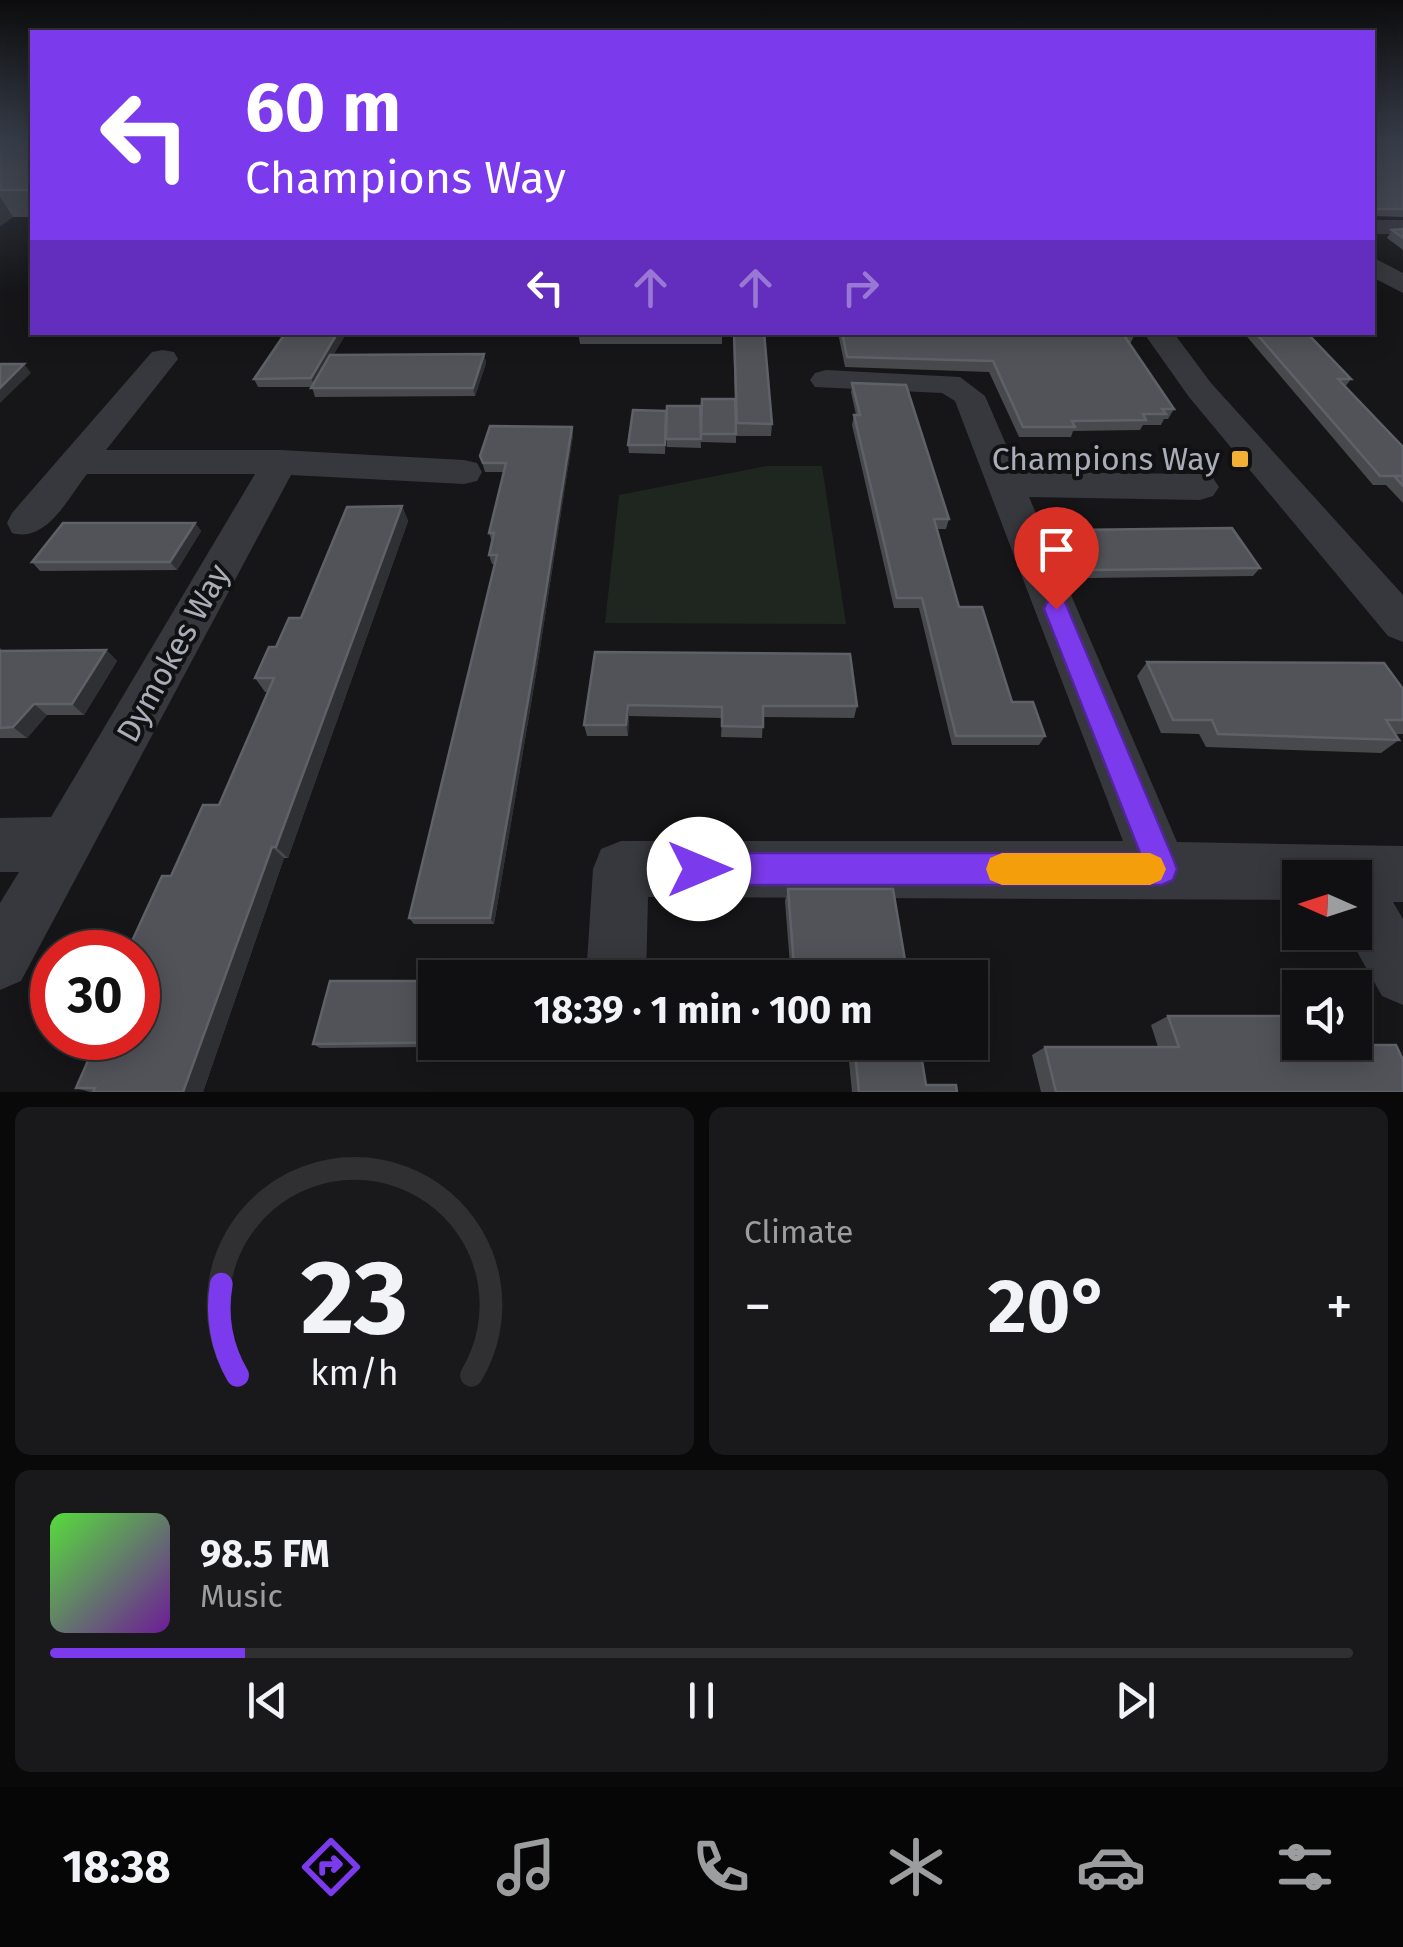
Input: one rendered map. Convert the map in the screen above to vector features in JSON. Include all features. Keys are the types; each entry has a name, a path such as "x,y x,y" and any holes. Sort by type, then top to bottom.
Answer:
{"street":[{"path":"1375,227 1403,227"},
{"path":"1375,267 1403,285"},
{"path":"1159,335 1200,390 1403,624"},
{"path":"26,523 163,359"},
{"path":"826,380 959,386 969,396 1162,869"},
{"path":"77,462 280,462 464,472"},
{"name":"Dymokes Way","path":"0,960 280,462"},
{"path":"1006,484 1200,486"},
{"path":"0,845 64,844"},
{"path":"617,960 621,869 1162,869 1282,877"},
{"path":"1372,878 1403,874"},
{"path":"1372,922 1403,975"}],"shaded area":[{"path":"767,466 822,466 846,624 605,623 619,495"}],"building":[{"path":"1375,190 1403,190 1403,209 1377,209 1375,213"},
{"path":"284,335 336,335 311,378 254,379"},
{"path":"734,335 764,335 772,424 737,423"},
{"path":"843,335 1124,335 1174,409 1162,409 1166,414 1143,414 1146,420 1072,421 1075,427 1023,427 993,361 847,357"},
{"path":"1258,335 1309,335 1351,379 1338,379 1403,447 1403,476 1380,476"},
{"path":"484,354 473,388 311,388 330,355"},
{"path":"0,364 24,364 0,388"},
{"path":"852,383 906,385 949,519 934,519 959,607 982,607 1012,702 1033,702 1045,736 956,736 922,598 897,598 854,415 860,415"},
{"path":"702,399 735,399 736,434 701,434"},
{"path":"667,406 700,406 701,439 666,439"},
{"path":"633,410 666,411 665,445 628,445"},
{"path":"490,426 572,427 534,666 490,918 409,918 497,555 489,555 494,533 489,533 506,463 483,463 480,456"},
{"path":"402,506 183,1092 93,1092 95,1088 76,1088 88,1060 160,1060 160,930 137,930 162,876 171,876 203,805 219,805 274,678 255,678 269,647 276,647 289,618 301,618 347,507"},
{"path":"63,523 195,523 170,562 32,562"},
{"path":"1232,528 1260,568 1092,570 1073,530"},
{"path":"106,650 72,704 34,704 13,727 0,728 0,651"},
{"path":"595,652 850,654 857,706 763,706 763,727 722,726 722,707 628,705 626,725 584,725"},
{"path":"1147,662 1384,663 1403,689 1403,720 1386,720 1399,740 1218,734 1212,720 1173,720"},
{"path":"788,889 893,889 905,960 794,960"},
{"path":"330,981 418,981 418,1043 313,1044"},
{"path":"1168,1016 1282,1016 1282,1060 1372,1060 1372,1045 1396,1045 1403,1060 1403,1092 1056,1092 1045,1047 1179,1047"},
{"path":"856,1060 922,1060 926,1085 956,1085 957,1092 859,1092"}],"slow traffic":[{"path":"1002,869 1150,869"}],"place":[{"name":"Champions Way","path":"1240,459"}],"route":[{"path":"699,869 1162,869 1056,609"}]}
